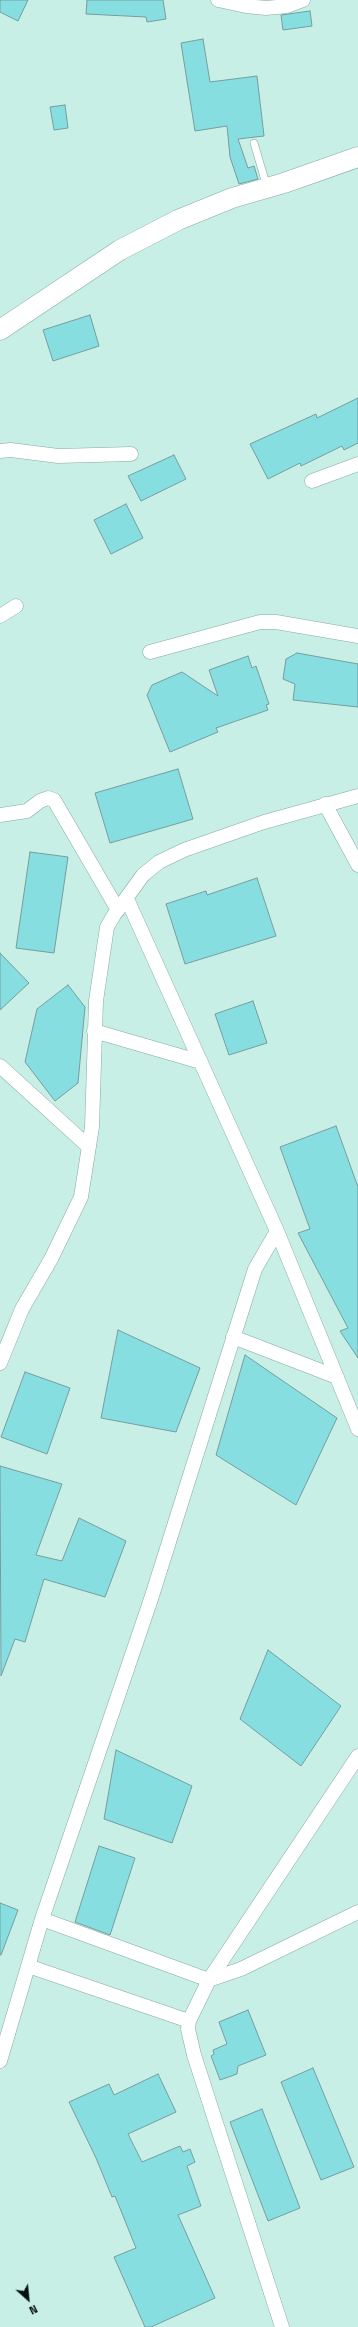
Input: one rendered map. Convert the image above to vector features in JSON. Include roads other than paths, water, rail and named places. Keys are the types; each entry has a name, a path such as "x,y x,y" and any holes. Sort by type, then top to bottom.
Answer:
{"street":[{"path":"218,0 266,8 288,6 303,0"},
{"path":"0,330 120,250 171,223 232,198 267,188 358,157"},
{"path":"0,451 10,450 58,456 131,454"},
{"path":"312,481 358,464"},
{"path":"0,616 16,606"},
{"path":"150,652 260,622 276,622 358,636"},
{"path":"0,1362 22,1309 75,1214 83,1187 90,1147 93,1111 94,1031 107,927 134,886 150,869 184,850 264,822 358,796"},
{"path":"0,815 27,811 40,801 48,798 54,800 122,904 201,1062 277,1231 358,1429"},
{"path":"325,804 358,865"},
{"path":"94,1031 201,1062"},
{"path":"0,1066 18,1080 90,1147"},
{"path":"0,2061 42,1920 151,1599 255,1269 277,1231"},
{"path":"234,1337 337,1377"},
{"path":"282,2327 188,2036 189,2020 209,1980 358,1756"},
{"path":"42,1920 209,1980 241,1969 358,1912"},
{"path":"28,1966 189,2020"}],"lane":[{"path":"254,143 267,188"}]}
